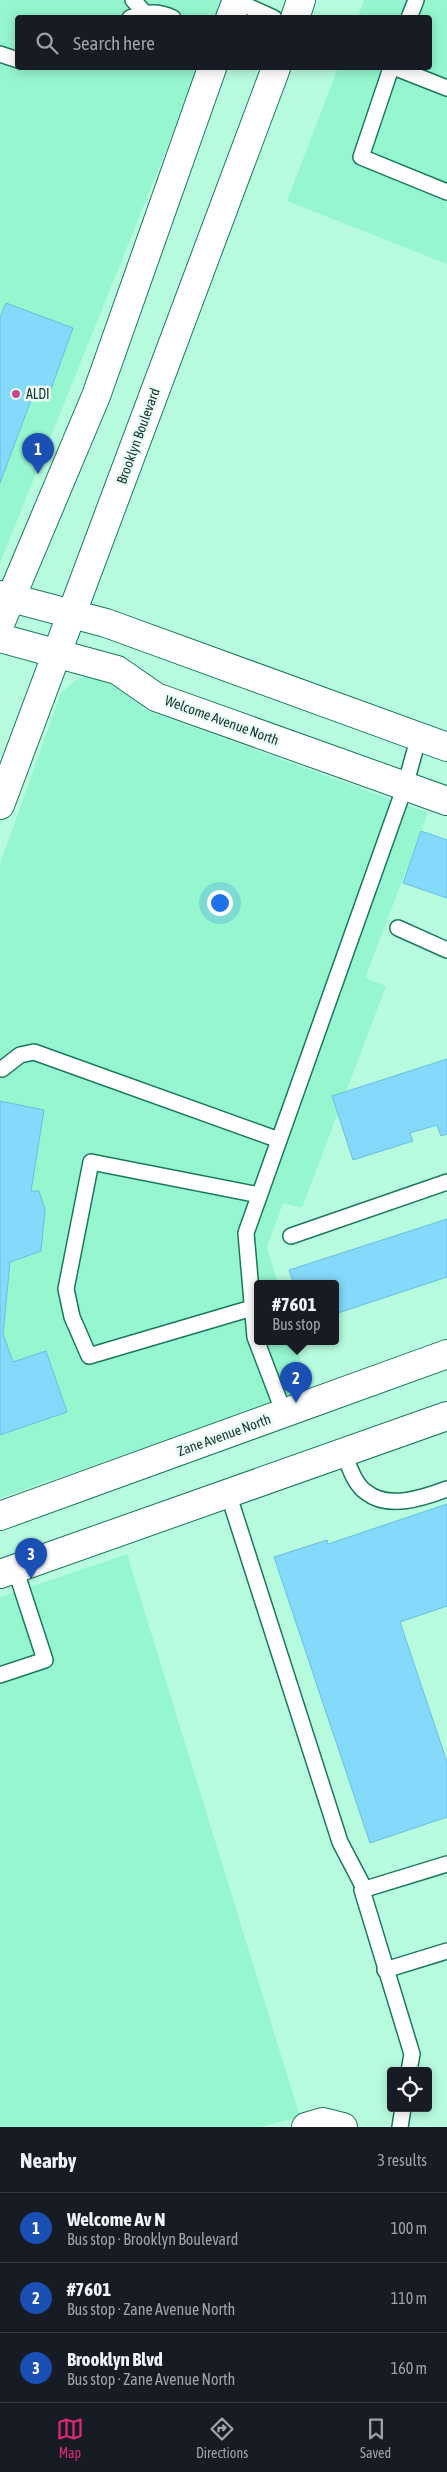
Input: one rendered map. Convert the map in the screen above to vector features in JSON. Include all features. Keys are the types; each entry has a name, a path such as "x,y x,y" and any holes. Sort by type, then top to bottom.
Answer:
{"street":[{"path":"295,15 301,0"},
{"path":"0,624 5,597 96,396 211,70"},
{"name":"Brooklyn Boulevard","path":"0,805 56,654 73,615 275,70"},
{"path":"5,597 106,623 447,747"},
{"name":"Welcome Avenue North","path":"0,638 117,670 156,696 447,801"},
{"name":"Zane Avenue North","path":"0,1516 447,1354"},
{"path":"8,1571 447,1416"},
{"path":"306,2127 324,2122 343,2127"}],"lane":[{"path":"133,0 140,10 167,15"},
{"path":"410,15 416,0"},
{"path":"234,6 264,15"},
{"path":"0,54 15,59"},
{"path":"389,70 361,157 447,192"},
{"path":"401,70 447,88"},
{"path":"254,1327 246,1233 405,786 419,736"},
{"path":"398,928 447,950"},
{"path":"2,1069 20,1055 34,1052 279,1140"},
{"path":"252,1308 89,1356 72,1317 66,1289 91,1162 260,1195"},
{"path":"291,1236 447,1182"},
{"path":"258,1345 284,1413"},
{"path":"343,1452 364,1492 378,1499 396,1502 418,1498 447,1489"},
{"path":"228,1493 340,1842 364,1888 362,1893 412,2054 410,2067"},
{"path":"0,1675 45,1660 8,1571"},
{"path":"364,1888 447,1864"},
{"path":"385,1970 447,1951"},
{"path":"400,2127 402,2112"}],"shaded area":[{"path":"0,0 226,0 220,15 15,15 15,70 198,70 0,563"},
{"path":"364,0 447,0 447,264 287,201 337,70 432,70 432,15 359,15"},
{"path":"91,674 134,689 141,696 143,709 428,813 365,978 386,986 302,1208 283,1203 267,1247 277,1280 254,1280 254,1345 296,1345 310,1390 0,1498 0,864 61,693 76,680"},
{"path":"128,1554 300,2117 260,2127 0,2127 0,1597"}],"building":[{"name":"ALDI","path":"6,303 73,328 48,397 34,392 0,483 0,318"},
{"path":"421,831 447,840 447,898 403,883"},
{"path":"447,1059 447,1134 441,1136 437,1125 410,1133 413,1141 353,1160 332,1096"},
{"path":"0,1101 44,1110 31,1191 39,1191 45,1209 41,1251 10,1262 3,1334 13,1362 46,1351 67,1412 0,1435"},
{"path":"447,1219 447,1277 339,1313 339,1280 293,1280 289,1270"},
{"path":"447,1504 447,1606 400,1622 447,1762 447,1817 370,1843 274,1557 327,1540 328,1544"}],"place":[{"name":"ALDI","path":"16,394"},
{"name":"Welcome Av N","path":"38,474"},
{"name":"#7601","path":"296,1403"},
{"name":"Brooklyn Blvd","path":"31,1579"}]}
